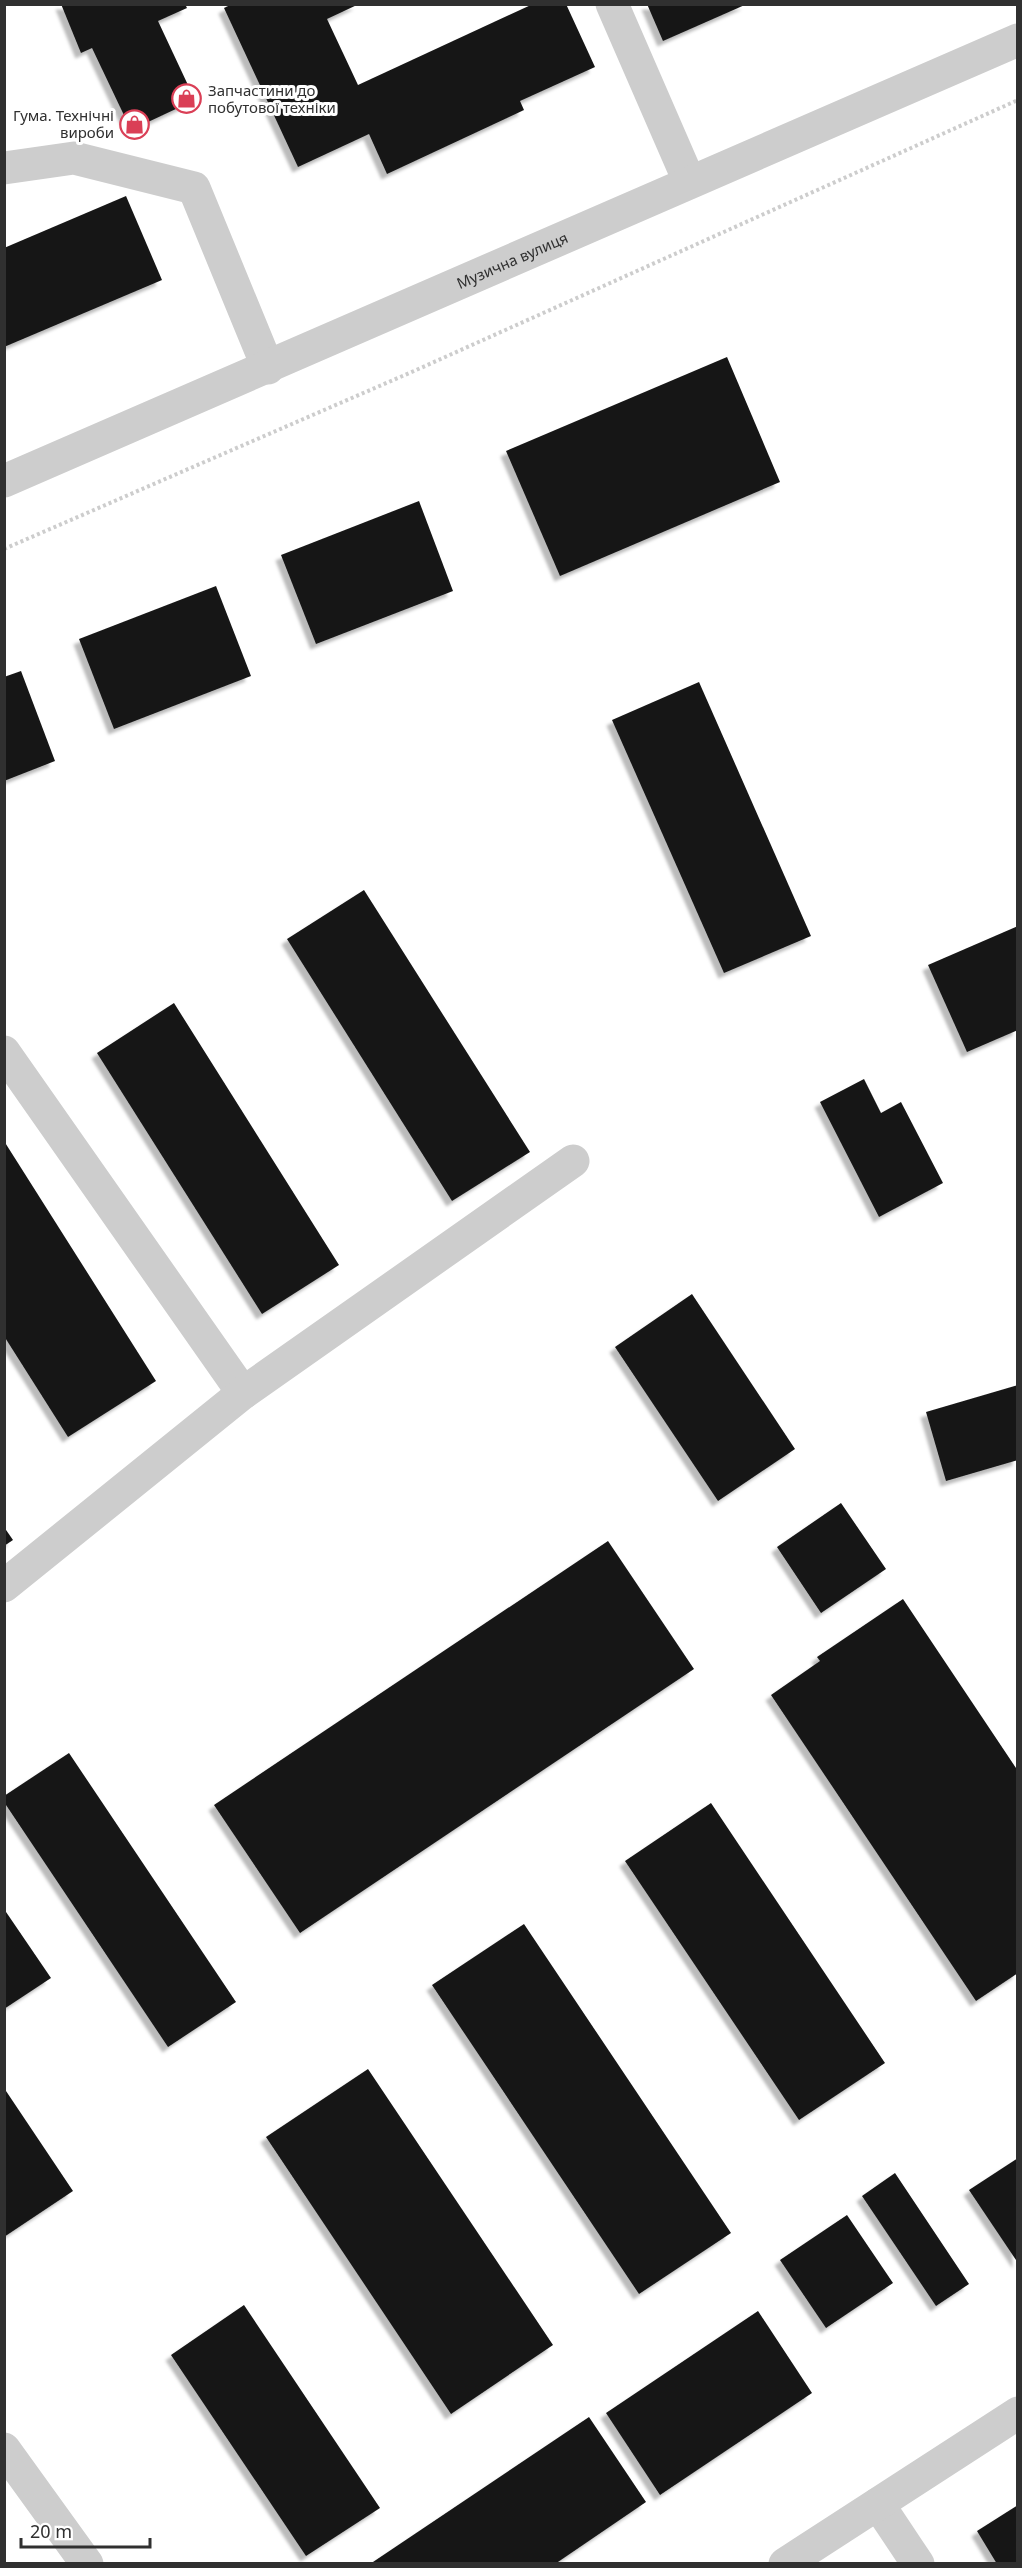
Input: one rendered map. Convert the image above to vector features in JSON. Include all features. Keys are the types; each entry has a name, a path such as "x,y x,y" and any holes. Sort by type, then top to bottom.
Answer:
{"street":[{"path":"612,4 689,181"},
{"name":"Музична вулиця","path":"4,481 1017,40"},
{"path":"4,168 75,158 194,188 268,368"},
{"path":"4,1052 243,1394"},
{"path":"4,1586 243,1394 573,1161"},
{"path":"785,2564 1017,2413"},
{"path":"4,2449 87,2564"},
{"path":"878,2504 918,2564"}],"path":[{"path":"4,549 425,366 1017,100"}],"building":[{"path":"61,4 185,4 187,8 158,21 195,100 131,130 92,48 81,53"},
{"path":"232,4 359,4 327,19 358,85 533,4 566,4 595,67 520,101 524,110 387,174 369,134 298,167 224,8"},
{"path":"647,4 747,4 663,41"},
{"path":"126,196 162,280 4,347 4,248"},
{"path":"727,357 780,482 560,576 506,451"},
{"path":"419,501 453,591 316,644 281,555"},
{"path":"216,586 251,676 114,729 79,639"},
{"path":"21,671 55,761 4,781 4,677"},
{"path":"699,682 811,936 724,973 612,720"},
{"path":"364,890 530,1152 452,1201 287,939"},
{"path":"1018,926 1018,1030 967,1052 928,965"},
{"path":"174,1003 339,1265 262,1314 97,1053"},
{"path":"864,1079 881,1113 901,1102 943,1183 879,1217 820,1102"},
{"path":"4,1141 156,1381 68,1437 4,1336"},
{"path":"692,1294 795,1449 718,1501 615,1347"},
{"path":"1018,1385 1018,1460 946,1481 926,1412"},
{"path":"841,1503 886,1569 821,1613 777,1547"},
{"path":"4,1527 13,1540 4,1546"},
{"path":"608,1541 694,1669 300,1933 214,1805"},
{"path":"903,1599 1018,1771 1018,1973 976,2001 771,1695 820,1661 817,1657"},
{"path":"69,1753 236,2002 168,2047 4,1802 4,1796"},
{"path":"711,1803 885,2063 799,2120 625,1861"},
{"path":"4,1909 51,1978 4,2009"},
{"path":"524,1924 731,2233 639,2294 432,1985"},
{"path":"368,2069 553,2345 451,2414 266,2137"},
{"path":"4,2088 73,2191 4,2237"},
{"path":"1018,2158 1018,2263 969,2190"},
{"path":"895,2173 969,2284 936,2306 862,2196"},
{"path":"847,2215 893,2283 826,2328 780,2260"},
{"path":"244,2305 380,2508 306,2556 171,2355"},
{"path":"758,2311 812,2393 660,2495 606,2413"},
{"path":"589,2417 646,2502 555,2564 370,2564"},
{"path":"1018,2505 1018,2564 997,2564 977,2531"}],"place":[{"name":"Запчастини до побутової техніки","path":"187,99"},
{"name":"Гума. Технічні вироби","path":"135,124"}]}
